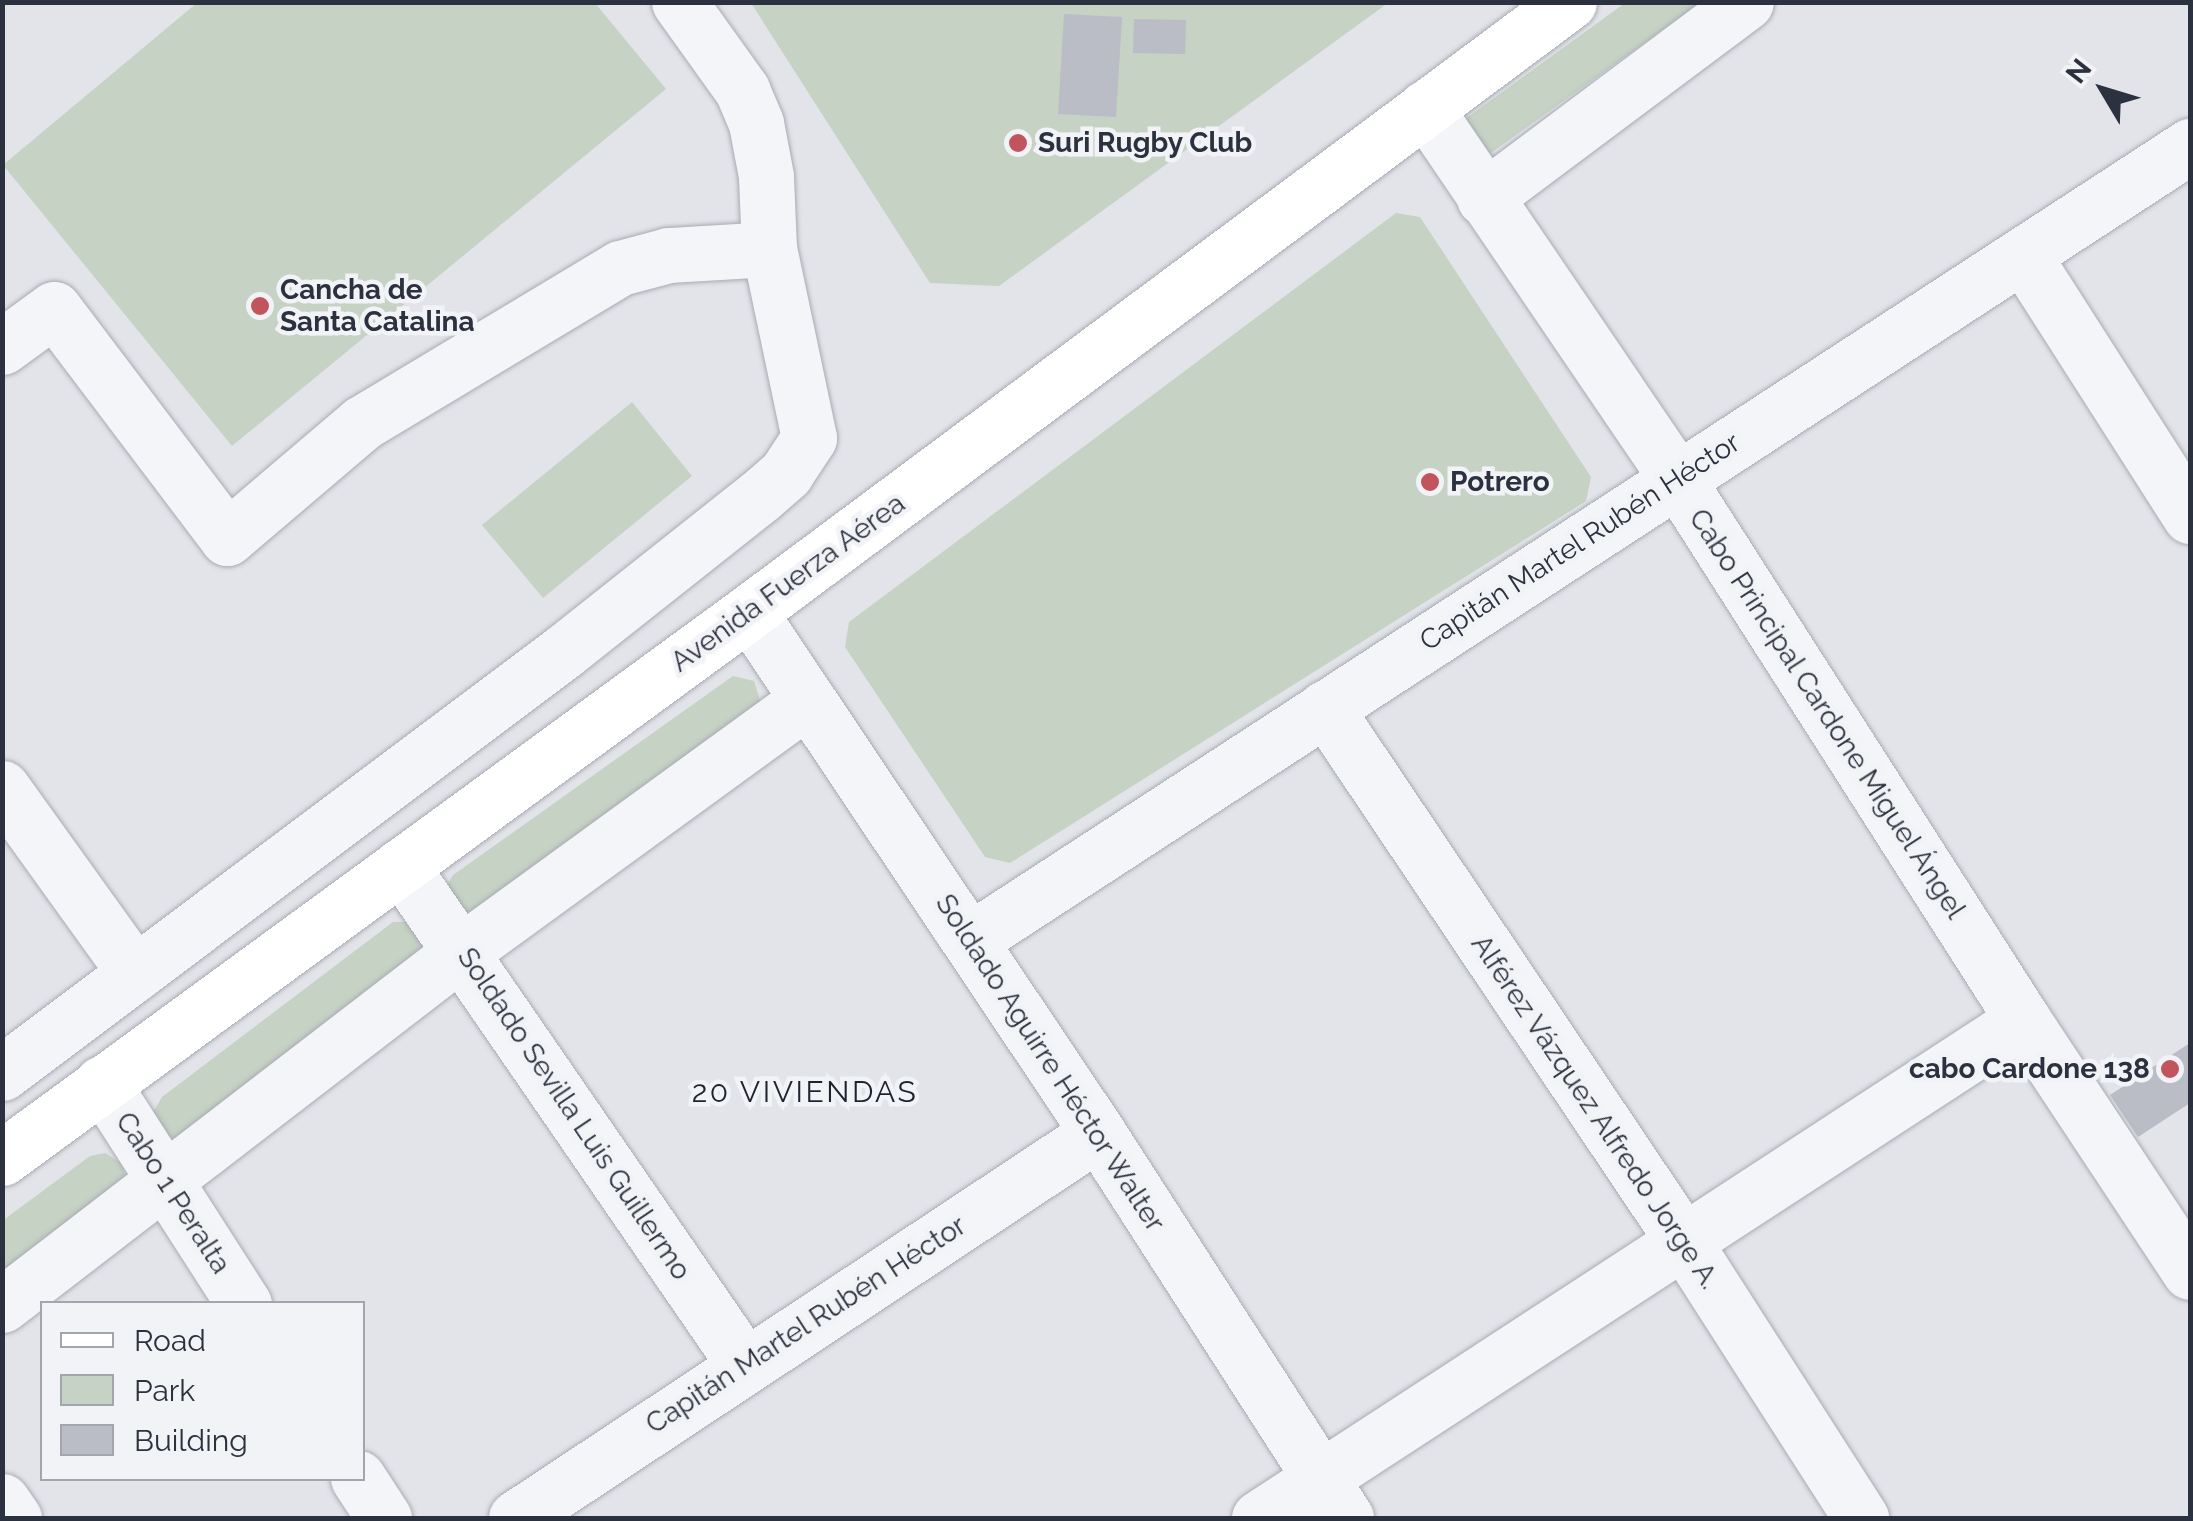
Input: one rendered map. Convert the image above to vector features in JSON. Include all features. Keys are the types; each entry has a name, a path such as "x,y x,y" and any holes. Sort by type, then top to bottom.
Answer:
{"main road":[{"name":"Avenida Fuerza Aérea","path":"2,1158 748,612 1569,2"}],"street":[{"path":"2,1073 563,652 786,473 809,438 770,249 766,176 756,124 742,90 679,2"},
{"path":"1484,198 1746,2"},
{"name":"Cabo Principal Cardone Miguel Ángel","path":"1426,108 1676,479 2023,1020 2190,1272"},
{"name":"Capitán Martel Rubén Héctor","path":"970,940 2190,146"},
{"path":"2,347 54,309 228,538 362,422 620,268 669,256 770,249"},
{"path":"2023,255 2190,516"},
{"name":"Soldado Aguirre Héctor Walter","path":"748,612 1098,1133 1333,1499"},
{"path":"2,1305 462,950 807,700"},
{"name":"Alférez Vázquez Alfredo Jorge A.","path":"1325,708 1684,1242 1862,1518"},
{"path":"2,788 135,973"},
{"name":"Soldado Sevilla Luis Guillermo","path":"401,866 744,1364"},
{"path":"1260,1518 1333,1499 1684,1242 2023,1020"},
{"name":"Cabo 1 Peralta","path":"102,1083 242,1301"},
{"name":"Capitán Martel Rubén Héctor","path":"516,1518 1098,1133"},
{"path":"360,1481 384,1518"},
{"path":"2,1500 14,1518"}],"green space":[{"name":"Cancha de Santa Catalina","path":"198,2 595,3 666,89 232,446 3,165"},
{"name":"Suri Rugby Club","path":"751,3 1388,3 999,286 930,283"},
{"path":"1625,3 1700,3 1484,158 1462,124 1468,117"},
{"path":"1396,213 1420,217 1591,477 1586,501 1010,863 985,857 845,647 849,622"},
{"path":"632,402 692,476 543,598 482,525"},
{"path":"733,676 754,681 761,704 469,917 443,892 453,875"},
{"path":"393,922 408,922 422,941 422,949 178,1138 168,1137 152,1114 162,1097"},
{"path":"105,1153 123,1164 125,1181 3,1277 2,1221 90,1156"}],"building":[{"path":"1064,14 1122,17 1116,117 1058,114"},
{"path":"1134,19 1186,20 1185,54 1133,53"},
{"name":"cabo Cardone 138","path":"2190,1043 2190,1103 2138,1137 2110,1095"}],"place":[{"name":"Suri Rugby Club","path":"1018,143"},
{"name":"Cancha de Santa Catalina","path":"260,306"},
{"name":"Potrero","path":"1430,482"},
{"name":"cabo Cardone 138","path":"2170,1069"}],"district":[{"name":"20 VIVIENDAS","path":"805,1092"}]}
